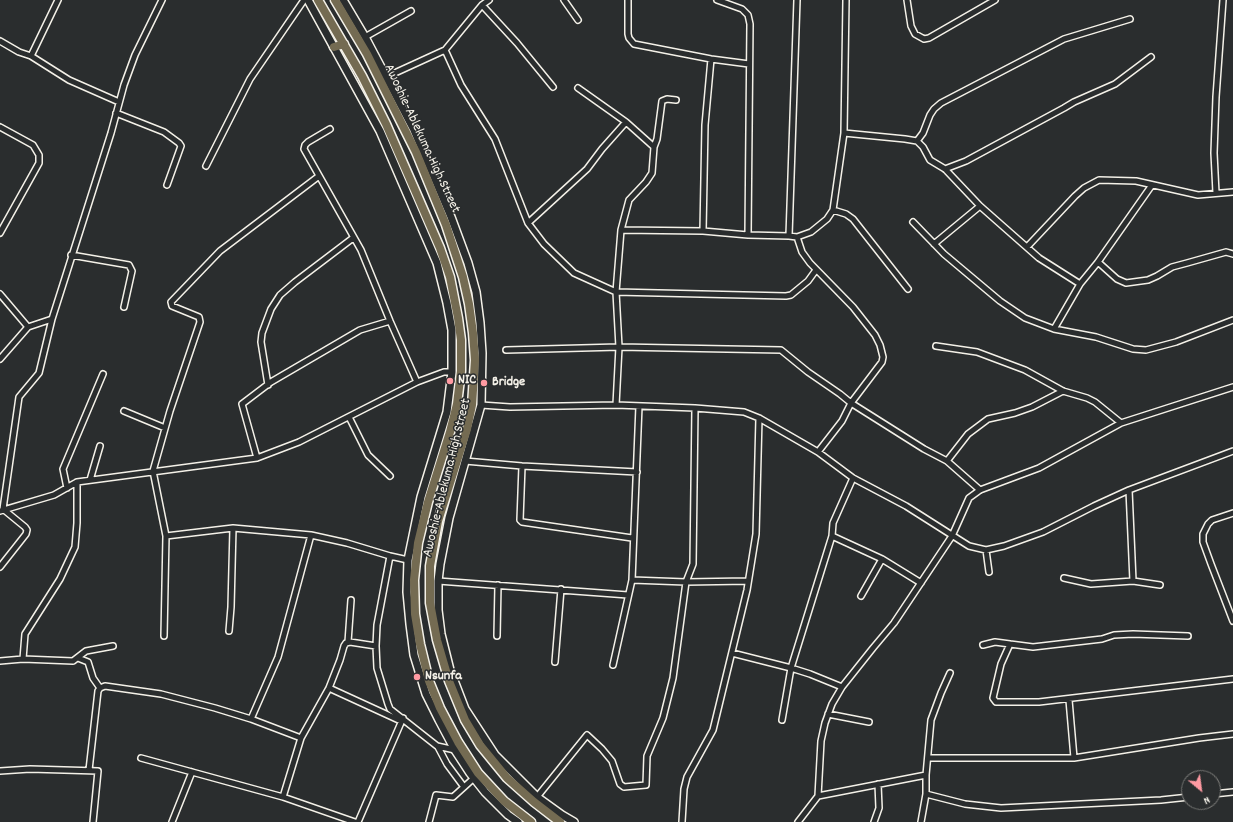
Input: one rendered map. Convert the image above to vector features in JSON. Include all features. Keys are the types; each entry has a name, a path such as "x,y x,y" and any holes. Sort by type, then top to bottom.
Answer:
{"main road":[{"name":"Awoshie-Ablekuma High Street","path":"318,0 362,76 386,124 394,153 440,248 447,270 458,318 460,340 460,376 457,404 450,432 428,502 418,543 414,580 420,644 429,681 440,708 458,742 478,773 504,801 531,822"},
{"name":"Awoshie-Ablekuma High Street","path":"335,0 367,54 416,152 446,225 463,277 469,304 475,360 472,405 438,521 430,566 430,603 437,640 449,681 465,720 480,744 507,778 534,802 560,822"},
{"path":"334,46 344,44"},
{"path":"386,124 393,122 399,117"}],"street":[{"path":"31,56 58,0"},
{"path":"2,510 19,397 39,372 52,319 116,113 118,102 135,55 162,0"},
{"path":"206,166 253,74 304,0"},
{"name":"Awoshie-Ablekuma High Street","path":"308,0 380,131 394,153 437,263 452,330 452,372 446,412 421,497 408,560 407,592 414,655 426,694 455,750 485,792 508,815 518,822"},
{"name":"Awoshie-Ablekuma High Street","path":"343,0 386,76 413,128 451,217 468,262 476,292 482,353 481,405 449,518 438,581 438,610 441,634 450,670 465,709 495,755 537,798 574,822"},
{"path":"564,0 578,20"},
{"path":"628,0 627,25 629,38 634,44 711,59 749,64"},
{"path":"717,0 742,9 748,15 750,24 748,235"},
{"path":"789,236 797,0"},
{"path":"620,230 703,231 797,237 811,232 828,219 833,210 844,133 846,0"},
{"path":"907,0 911,26 915,34 924,39 929,38 995,0"},
{"path":"1216,193 1214,153 1223,0"},
{"path":"386,76 445,50 484,2 553,88"},
{"path":"365,38 411,11"},
{"path":"916,141 923,133 934,109 941,104 1064,39 1130,19"},
{"path":"0,41 19,52 31,56 69,80 118,102"},
{"path":"445,50 461,85 495,139 528,223 544,244 574,273 616,292 788,296 808,281 816,270"},
{"path":"945,169 966,161 1074,102 1115,84 1151,57"},
{"path":"703,231 705,124 711,59"},
{"path":"578,88 626,122 654,147"},
{"path":"616,405 619,347 616,292 620,230 629,200 646,182 652,173 654,147 657,140 662,101 667,99 676,100"},
{"path":"116,113 164,132 179,143 180,146 167,185"},
{"path":"528,223 587,169 602,149 626,122"},
{"path":"0,127 33,145 39,155 39,163 0,233"},
{"path":"330,129 305,145 304,149 361,250 390,322 417,382"},
{"path":"844,133 916,141 923,147 930,160 945,169 980,206 1027,247 1040,258 1080,284"},
{"path":"164,636 166,536 153,472 165,428 200,322 199,317 172,306 171,302 220,251 319,176"},
{"path":"1027,247 1075,196 1092,183 1099,180 1128,181 1198,195 1233,192"},
{"path":"1054,329 1080,284 1098,262 1152,185"},
{"path":"934,244 980,206"},
{"path":"833,210 846,214 853,219 908,289"},
{"path":"913,222 944,254 1000,301 1024,318 1054,329 1096,337 1133,349 1146,350 1176,342 1233,320"},
{"path":"797,237 802,252 816,270 853,307 875,335 882,354 882,362 851,403 842,421 818,452"},
{"path":"268,385 261,342 262,333 271,310 280,296 295,282 353,238"},
{"path":"1098,262 1117,279 1126,283 1148,280 1172,267 1187,262 1226,252 1233,254"},
{"path":"72,255 128,265 132,271 124,307"},
{"path":"0,294 28,327"},
{"path":"0,358 28,327 52,319"},
{"path":"257,458 241,405 268,385 360,330 390,322"},
{"path":"936,346 977,352 1025,370 1063,391 1095,402 1121,423"},
{"path":"506,350 619,347 781,350 808,372 851,403 924,449 947,461 980,490"},
{"path":"2,510 54,495 78,482 257,458 299,442 417,382 444,372 452,372"},
{"path":"67,488 63,469 103,374"},
{"path":"798,822 818,796 821,741 825,723 832,704 872,648 894,623 952,536 967,501 980,490 1038,468 1121,423 1233,387"},
{"path":"947,461 965,437 988,419 1014,413 1063,391"},
{"path":"481,405 510,407 616,405 695,408 744,412 759,418 818,452 853,478 906,506 952,536 971,546 986,550 1004,546 1043,532 1129,490 1233,450"},
{"path":"613,665 632,580 632,538 637,472 638,406"},
{"path":"537,798 588,735 612,761 620,784 624,787 646,785 647,756 663,718 673,678 686,582 693,564 695,408"},
{"path":"124,411 165,428"},
{"path":"349,417 368,455 390,476"},
{"path":"682,822 684,789 687,777 713,730 748,581 756,534 759,418"},
{"path":"90,480 100,446"},
{"path":"465,461 522,466 637,472"},
{"path":"522,466 520,520 522,522 632,538"},
{"path":"782,720 792,668 832,536 833,524 853,478"},
{"path":"23,659 25,634 60,579 75,547 78,482"},
{"path":"1129,490 1133,581"},
{"path":"0,567 26,534 27,530 2,510"},
{"path":"1233,513 1212,520 1202,534 1203,542 1233,621"},
{"path":"166,536 233,528 311,535 347,542 390,556 408,560"},
{"path":"229,631 233,528"},
{"path":"251,719 278,657 311,535"},
{"path":"832,536 882,559 920,583"},
{"path":"986,550 989,572"},
{"path":"390,556 377,625 376,646 377,668 388,704 390,708 402,719 438,747 464,787"},
{"path":"861,596 882,559"},
{"path":"1064,578 1091,584 1133,581 1160,585"},
{"path":"632,580 686,582 748,581"},
{"path":"438,581 628,595"},
{"path":"497,636 498,585"},
{"path":"556,662 561,589"},
{"path":"284,797 301,738 328,688 340,660 344,646 348,642 351,600"},
{"path":"983,645 995,642 1033,647 1102,639 1114,635 1133,634 1188,636"},
{"path":"348,642 376,646"},
{"path":"1010,644 1002,664 993,698 996,702 1069,700 1154,687 1233,678"},
{"path":"0,661 23,659 73,661 86,651 113,646"},
{"path":"732,654 792,668 842,688"},
{"path":"78,658 88,662 93,678 100,688"},
{"path":"921,822 926,794 926,775 931,720 950,674"},
{"path":"89,770 98,691 100,688 105,686 161,694 251,719 301,738"},
{"path":"328,688 402,719"},
{"path":"1069,700 1074,758"},
{"path":"828,714 869,722"},
{"path":"141,758 284,797 357,822 402,719"},
{"path":"928,758 1074,758 1233,734"},
{"path":"438,747 455,750"},
{"path":"0,770 30,769 98,771 93,822"},
{"path":"172,822 192,772"},
{"path":"818,796 926,775"},
{"path":"429,822 436,795 453,797 474,778"},
{"path":"874,822 879,808 878,784"},
{"path":"1221,793 1233,792"},
{"path":"926,794 965,804 1001,808 1181,798"}],"place":[{"name":"NIC","path":"450,381"},
{"name":"Bridge","path":"484,383"},
{"name":"Nsunfa","path":"417,677"}]}
